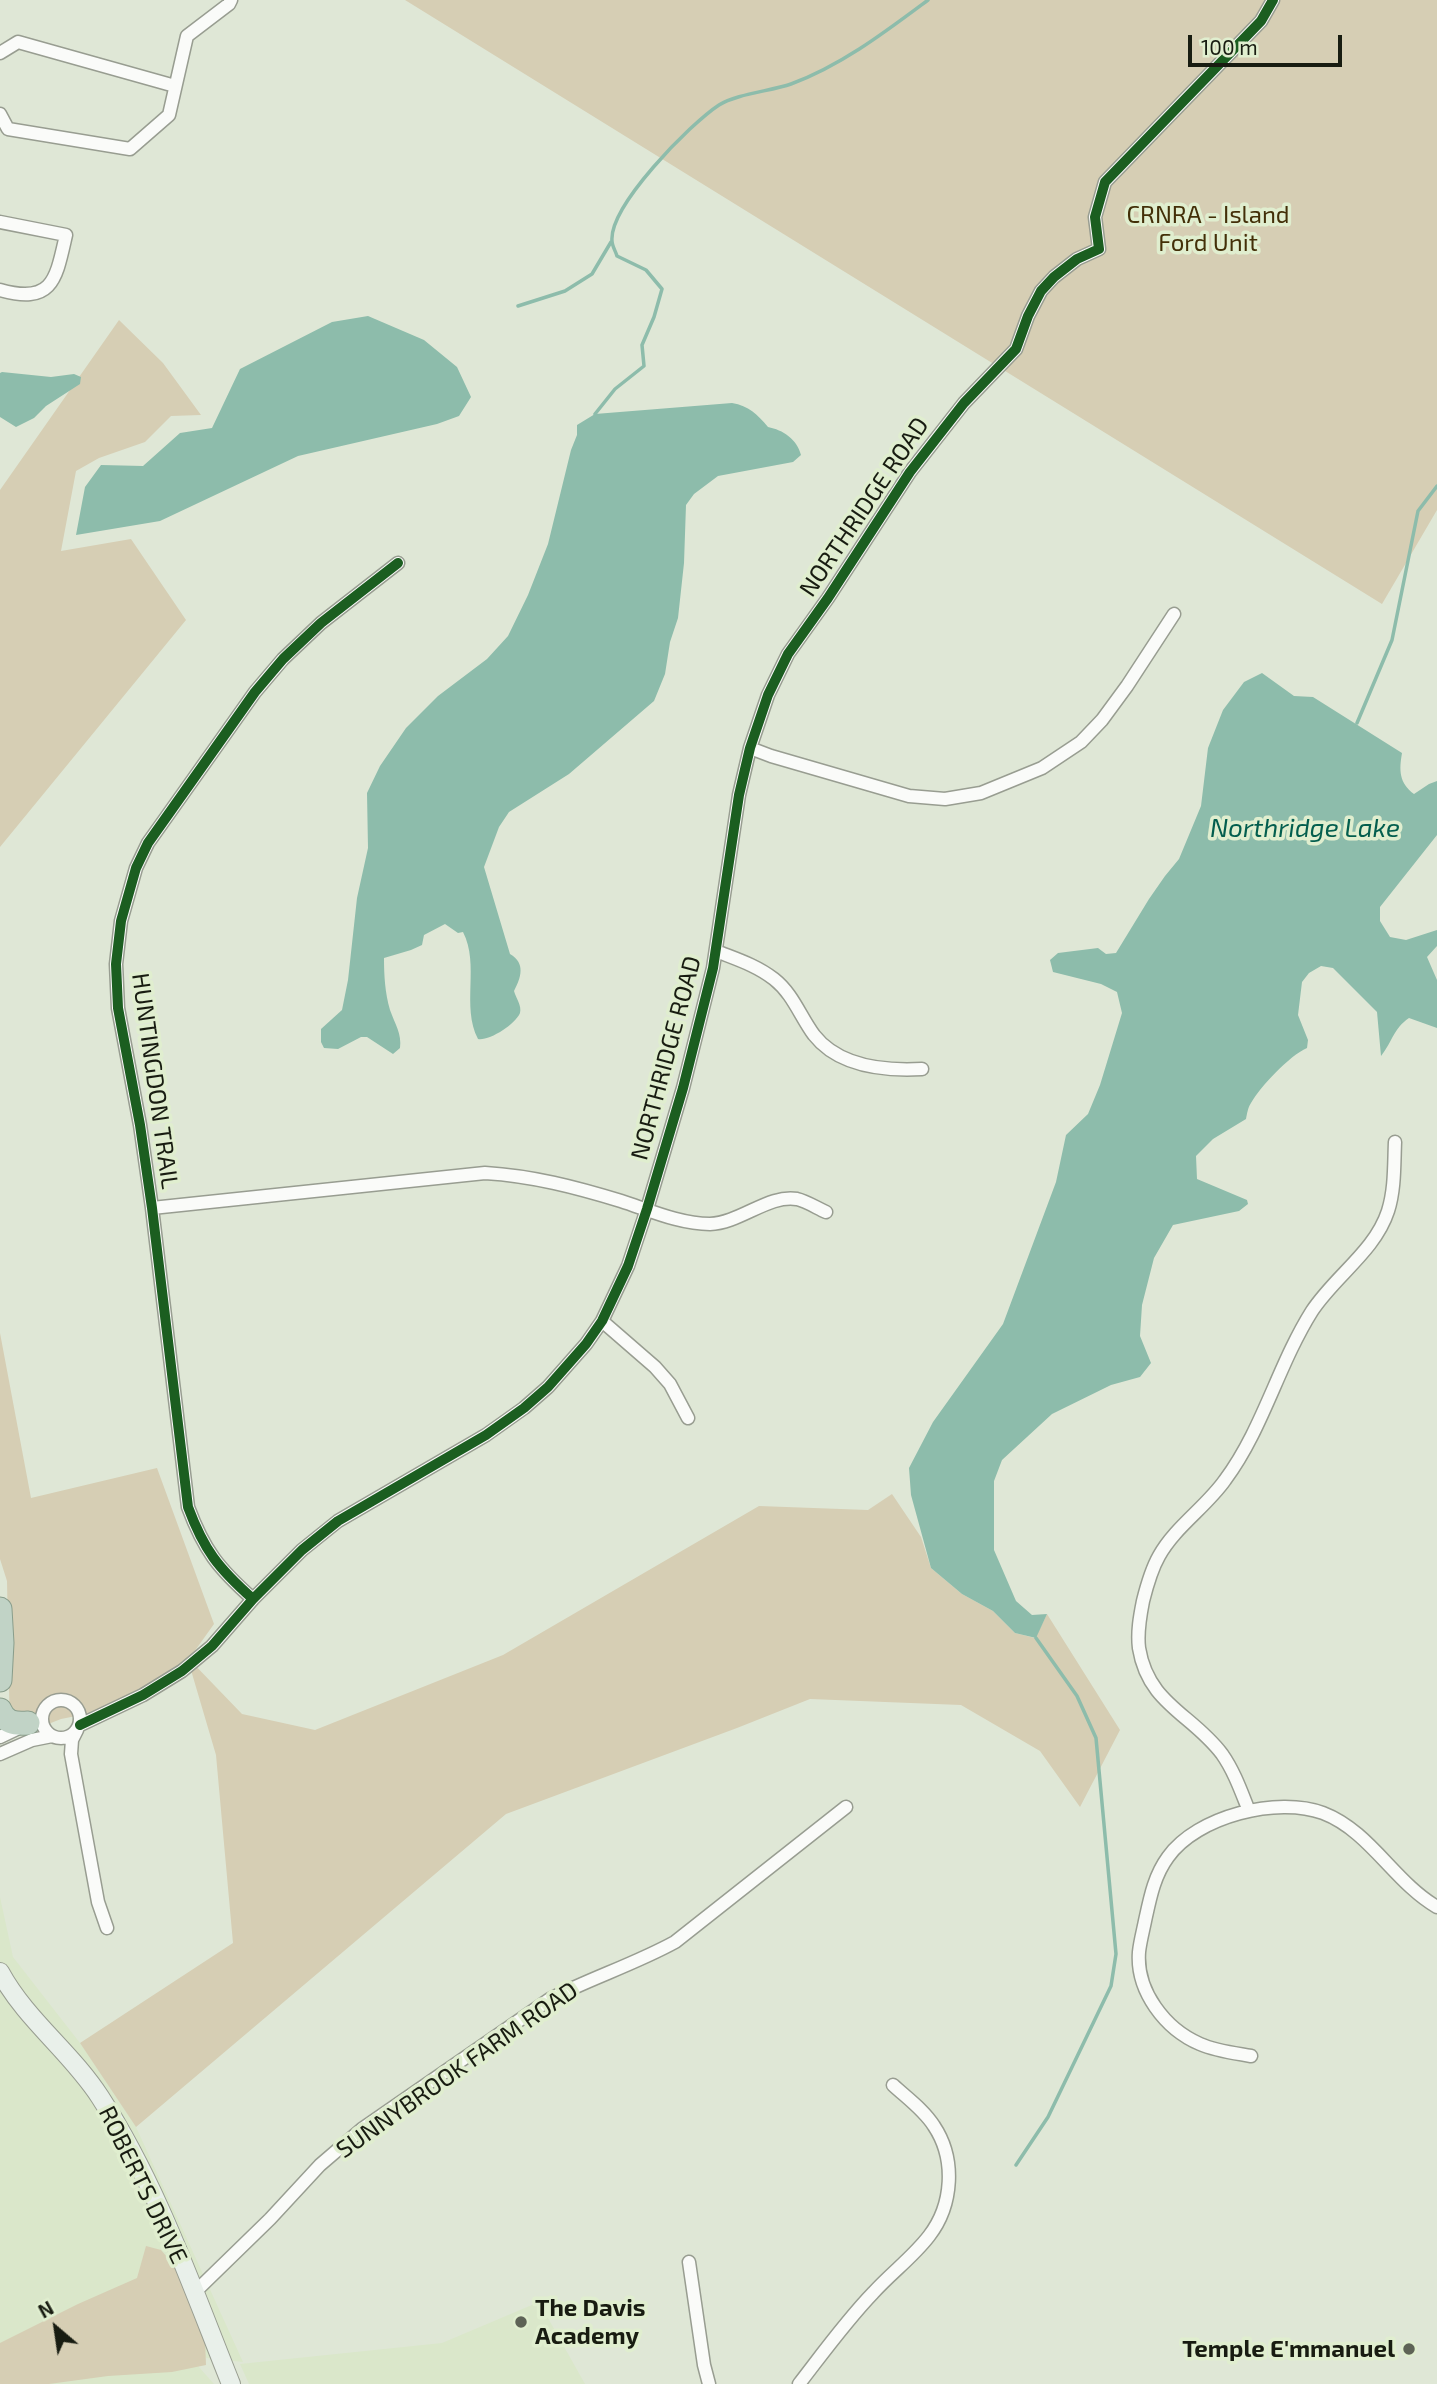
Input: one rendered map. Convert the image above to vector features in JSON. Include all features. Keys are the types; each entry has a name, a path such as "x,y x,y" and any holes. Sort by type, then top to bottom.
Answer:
{"highway":[{"path":"0,1609 0,1680"},
{"path":"0,1710 3,1717 12,1723 28,1723"}],"street":[{"path":"0,114 8,129 130,149 169,115 187,36 231,0"},
{"name":"NORTHRIDGE ROAD","path":"0,1754 32,1740 68,1737 114,1707 157,1688 182,1671 212,1646 253,1599 302,1550 338,1521 486,1434 524,1408 567,1367 602,1321 628,1266 683,1088 716,951 739,795 750,748 768,695 788,654 908,475 964,403 1016,349 1041,291 1077,259 1099,249 1095,217 1105,182 1261,21 1273,0"},
{"path":"0,54 18,42 175,86"},
{"path":"0,222 66,236 57,275 44,291 18,295 0,290"},
{"name":"HUNTINGDON TRAIL","path":"253,1599 225,1574 212,1558 198,1535 188,1507 152,1208 117,998 117,942 136,868 148,843 255,692 283,659 321,623 398,563"},
{"path":"750,748 909,796 945,799 981,793 1042,768 1081,742 1102,720 1127,686 1174,614"},
{"path":"716,951 754,966 775,980 793,1000 814,1035 837,1055 878,1068 922,1069"},
{"path":"1249,1811 1236,1776 1221,1753 1203,1733 1167,1704 1151,1682 1139,1647 1140,1613 1149,1575 1159,1554 1225,1481 1248,1444 1312,1312 1370,1244 1381,1227 1392,1194 1395,1142"},
{"path":"152,1208 485,1173 516,1175 564,1184 687,1221 710,1224 737,1219 786,1199 799,1199 826,1212"},
{"path":"602,1321 655,1367 670,1384 688,1418"},
{"name":"NORTHRIDGE ROAD","path":"46,1708 59,1700 89,1709 114,1707"},
{"path":"74,1705 80,1714 71,1754 99,1902 107,1928"},
{"path":"0,1737 28,1723 46,1708"},
{"path":"46,1708 42,1715 46,1731 71,1754"},
{"name":"SUNNYBROOK FARM ROAD","path":"194,2293 270,2219 320,2165 362,2129 550,1999 675,1942 846,1807"},
{"path":"1251,2056 1199,2043 1182,2034 1167,2022 1147,1994 1139,1953 1151,1890 1170,1854 1184,1839 1199,1829 1249,1811 1282,1807 1322,1813 1342,1823 1398,1876 1437,1907"},
{"name":"ROBERTS DRIVE","path":"0,1972 42,2030 89,2080 136,2160 231,2384"},
{"path":"799,2384 858,2309 928,2238 944,2211 950,2175 942,2141 925,2114 893,2085"},
{"path":"689,2262 709,2384"}],"shaded area":[{"path":"0,1897 13,1957 80,2043 136,2127 243,2362 197,2357 0,2375"},
{"name":"The Davis Academy","path":"539,2302 585,2384 249,2384 240,2364 442,2343"},
{"path":"198,2366 214,2384 17,2384"}],"green space":[{"name":"CRNRA - Island Ford Unit","path":"405,0 1437,0 1437,510 1382,604"},
{"path":"119,320 163,363 201,415 171,416 145,442 99,458 76,471 61,551 131,539 186,620 0,847 0,490"},
{"path":"0,1333 31,1498 157,1468 214,1624 189,1659 242,1714 315,1730 503,1655 759,1506 868,1510 892,1494 921,1537 931,1568 962,1594 993,1611 1015,1633 1035,1638 1047,1614 1120,1730 1080,1807 1040,1751 961,1705 810,1699 506,1814 136,2127 80,2043 233,1943 216,1755 188,1660 121,1702 96,1712 61,1719 10,1739 7,1581 0,1559"},
{"path":"146,2246 161,2250 178,2270 205,2340 206,2365 172,2372 108,2376 49,2384 0,2384 0,2343 137,2278"}],"water":[{"path":"368,316 424,340 457,367 471,397 459,416 437,424 298,456 160,521 76,535 85,487 101,465 143,466 180,433 212,428 240,369 332,322"},
{"path":"2,372 51,377 74,374 81,377 80,384 46,406 34,418 16,427 0,417"},
{"path":"732,403 748,408 768,427 789,436 801,455 793,462 718,476 694,494 686,505 684,563 678,618 670,642 665,674 654,701 569,774 509,812 499,827 484,867 510,954 520,966 519,981 514,991 520,1008 517,1018 495,1035 478,1039 471,1013 468,945 463,932 458,933 445,924 424,935 422,945 384,958 387,997 399,1034 400,1048 393,1054 367,1037 361,1037 338,1049 324,1048 321,1029 342,1010 348,980 357,898 368,848 367,793 380,766 406,728 438,696 487,659 508,636 548,544 577,435 577,425 595,414"},
{"name":"Northridge Lake","path":"1262,673 1294,696 1313,697 1402,753 1401,776 1414,794 1437,781 1437,835 1380,907 1380,921 1390,937 1406,940 1437,930 1437,946 1427,957 1437,980 1437,1028 1409,1018 1396,1031 1381,1056 1377,1012 1333,968 1321,966 1309,973 1302,982 1298,1015 1308,1040 1307,1048 1284,1064 1268,1080 1250,1105 1246,1119 1213,1139 1196,1156 1197,1179 1247,1200 1248,1204 1239,1211 1173,1225 1154,1258 1142,1305 1140,1336 1151,1363 1140,1377 1111,1385 1052,1414 1002,1460 994,1481 994,1550 1016,1601 1032,1615 1047,1614 1036,1638 1015,1633 993,1611 962,1594 931,1568 911,1495 909,1468 933,1422 1003,1324 1056,1182 1066,1135 1088,1114 1100,1085 1122,1013 1117,992 1101,984 1053,972 1050,960 1058,953 1098,948 1106,954 1116,953 1149,899 1179,859 1201,806 1208,748 1223,710 1244,682"}],"waterway":[{"path":"595,414 615,389 644,366 642,345 662,289 646,270 617,256 612,241 623,208 653,167 690,129 719,105 735,98 791,84 828,67 862,47 928,0"},
{"path":"518,306 565,291 592,274 611,242"},
{"path":"1357,723 1392,640 1418,511 1437,486"},
{"path":"1016,2165 1048,2117 1111,1986 1116,1954 1096,1738 1077,1696 1036,1638"}],"cycle path":[{"path":"80,1725 143,1695 182,1671 212,1646 253,1599 302,1550 338,1521 486,1435 524,1408 548,1387 586,1344 602,1321 628,1266 683,1088 713,968 739,795 750,748 768,695 788,654 910,472 964,403 1016,349 1041,291 1077,259 1099,249 1095,217 1105,182 1261,21 1273,0"},
{"path":"253,1599 213,1558 188,1507 152,1208 118,1008 116,964 121,921 136,868 148,843 255,692 283,659 321,623 398,563"}],"place":[{"name":"The Davis Academy","path":"521,2322"},
{"name":"Temple E'mmanuel","path":"1409,2349"}]}
